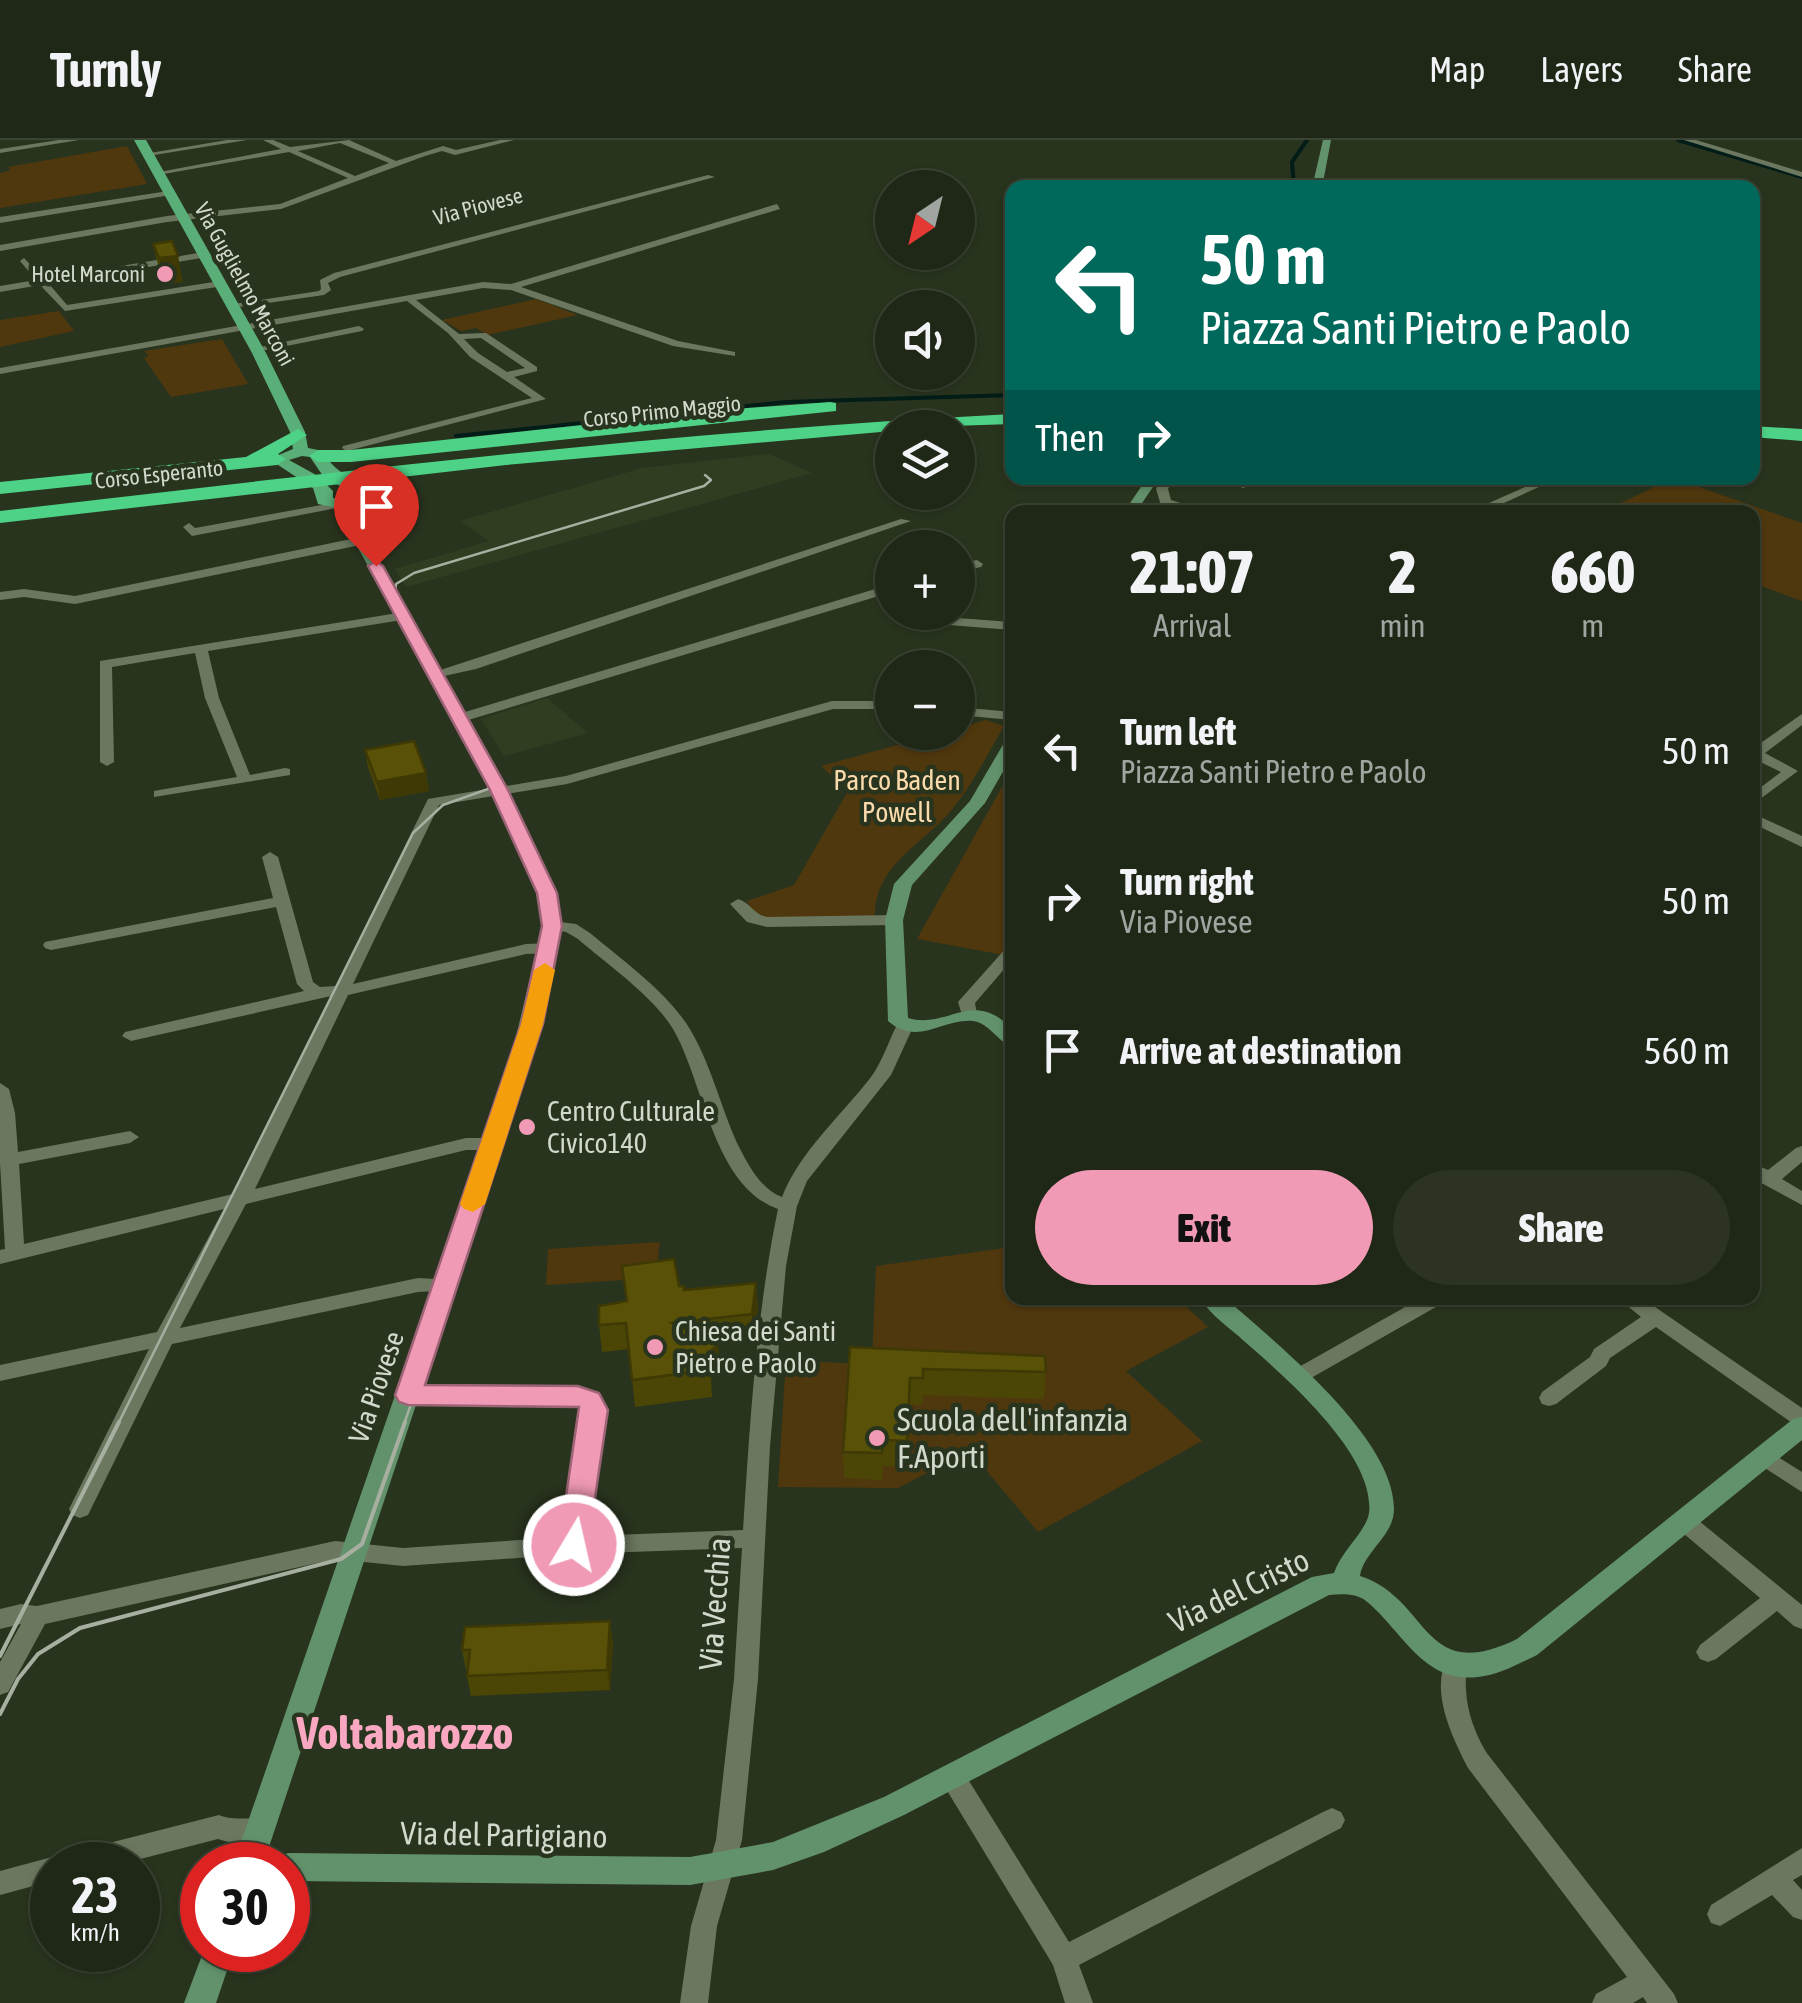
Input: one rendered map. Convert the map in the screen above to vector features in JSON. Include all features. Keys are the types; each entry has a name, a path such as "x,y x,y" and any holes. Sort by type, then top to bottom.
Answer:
{"highway":[{"path":"912,404 1005,404"},
{"path":"0,536 321,476 351,456 848,406"},
{"name":"Corso Primo Maggio","path":"321,476 830,424 1005,416"},
{"path":"975,432 1005,430"},
{"path":"1760,436 1802,439"},
{"path":"366,498 445,485 875,439"},
{"path":"0,488 278,459"},
{"path":"249,462 321,476"},
{"name":"Corso Esperanto","path":"0,508 321,476"},
{"name":"Corso Esperanto","path":"0,516 321,476"}],"main road":[{"name":"Via Guglielmo Marconi","path":"140,140 256,348 321,476"},
{"name":"Via Piovese","path":"278,459 302,470 322,486 320,465 338,481 362,490 366,498"},
{"path":"278,459 366,498"}],"street":[{"path":"0,151 75,140"},
{"path":"148,154 243,140"},
{"path":"267,140 356,179"},
{"path":"158,172 343,140 396,162"},
{"path":"2,245 281,206 440,144 455,153 510,140"},
{"path":"1319,180 1327,140"},
{"path":"1688,140 1802,175"},
{"name":"Via Piovese","path":"232,304 326,292 323,282 336,275 712,177"},
{"path":"0,220 168,193"},
{"path":"511,287 777,207"},
{"path":"0,289 204,255"},
{"path":"24,261 70,308 220,284"},
{"path":"0,371 484,285 511,287 676,344 731,354"},
{"path":"347,448 541,399 474,355 408,298"},
{"path":"274,301 286,309 288,316 296,318"},
{"path":"256,348 359,330"},
{"path":"457,337 483,334 532,369 508,375"},
{"path":"189,527 192,532 321,476"},
{"name":"Via Piovese","path":"256,1842 532,1024 551,937 547,893 499,790 362,541 321,476"},
{"path":"1491,505 1537,485"},
{"path":"435,674 471,666 905,521"},
{"path":"0,596 24,593 74,600 362,541"},
{"path":"460,718 875,593"},
{"path":"107,762 106,664 404,616"},
{"path":"975,623 1005,625"},
{"path":"201,650 212,698 245,780"},
{"path":"80,1509 163,1336 238,1200 433,802 567,780 832,705 875,705"},
{"path":"975,712 1005,715"},
{"path":"1760,750 1802,718"},
{"path":"1005,755 977,803 903,884 894,920 898,958 896,1018 904,1025 931,1024 970,1014 989,1017 1005,1033"},
{"path":"1760,756 1791,771 1760,794"},
{"path":"159,794 285,772"},
{"path":"1760,821 1802,842"},
{"path":"270,857 305,984 317,992"},
{"path":"51,945 282,901"},
{"path":"738,904 752,919 767,922 894,920"},
{"path":"131,1036 526,949 570,928 584,936 678,1024 704,1077 714,1116 742,1166 768,1200 788,1206"},
{"path":"970,1014 966,1002 1005,959"},
{"name":"Via Vecchia","path":"694,2003 704,1926 729,1840 746,1679 758,1460 776,1266 788,1206 806,1169 882,1074 904,1025"},
{"path":"0,1089 9,1160 8,1255 466,1144 492,1144"},
{"path":"9,1160 130,1136"},
{"path":"1761,1174 1802,1152"},
{"path":"1761,1174 1802,1199"},
{"path":"0,1373 418,1284 446,1285"},
{"path":"1219,1305 1297,1377 1357,1444 1380,1492 1380,1522 1346,1565 1347,1583"},
{"path":"1297,1377 1424,1305"},
{"path":"1549,1398 1599,1361 1601,1354 1648,1305 1802,1422 1765,1457 1527,1647 1489,1667 1455,1665 1453,1696 1466,1741 1477,1760 1664,2003"},
{"path":"408,1395 578,1396 590,1400 594,1410 574,1545"},
{"path":"1765,1457 1802,1483"},
{"path":"1685,1522 1802,1619"},
{"path":"0,1619 20,1614 36,1616 334,1550 403,1557 574,1545 755,1539"},
{"name":"Via del Cristo","path":"720,1870 814,1842 952,1776 1321,1585 1347,1583 1376,1594 1423,1646 1455,1665"},
{"path":"1708,1652 1777,1598"},
{"path":"0,1684 36,1616"},
{"path":"952,1776 1064,1959 1080,2003"},
{"path":"1064,1959 1332,1820"},
{"path":"160,1842 219,1827 231,1832 260,1830"},
{"path":"1720,1914 1802,1860"},
{"name":"Via del Partigiano","path":"310,1868 720,1870"},
{"path":"0,1883 30,1876"},
{"path":"1774,1878 1802,1908"},
{"path":"200,2003 211,1972"},
{"path":"1606,2003 1646,1981"}],"shaded area":[{"path":"769,454 812,473 406,587 395,569 489,541 460,521 642,468"},
{"path":"547,698 588,733 504,756 481,719"}],"green space":[{"path":"127,146 147,184 0,208 0,173 11,170 8,167"},
{"path":"536,299 578,315 488,335 476,328 461,331 442,320"},
{"path":"59,311 74,331 0,347 0,320"},
{"path":"222,339 248,384 171,397 144,358 149,356 144,351"},
{"path":"1658,485 1693,485 1750,505 1617,505"},
{"path":"1760,508 1802,523 1802,601 1760,586"},
{"name":"Parco Baden Powell","path":"986,720 1004,726 954,807 892,869 877,899 875,917 768,918 754,914 747,901 794,885 848,791 821,766 879,750 975,750 975,723"},
{"path":"1005,782 1004,955 917,939"},
{"path":"660,1242 655,1278 546,1285 548,1249"},
{"path":"1005,1248 1005,1305 1184,1305 1208,1327 1126,1371 1202,1441 1038,1532 970,1451 898,1488 778,1487 786,1360 879,1365 872,1362 876,1266"}],"building":[{"path":"172,241 178,256 159,258 153,244"},
{"path":"414,741 426,773 377,782 365,750"},
{"path":"674,1259 679,1286 684,1286 684,1290 756,1283 752,1314 672,1323 718,1344 708,1354 710,1370 632,1380 626,1323 599,1325 599,1306 627,1301 622,1266"},
{"path":"850,1347 1045,1356 1046,1372 923,1369 923,1378 910,1378 907,1441 883,1440 882,1453 843,1452"},
{"path":"610,1621 607,1670 467,1676 470,1650 462,1650 465,1627"}],"waterway":[{"path":"1293,180 1292,162 1307,140"},
{"path":"1678,140 1802,177"},
{"path":"456,436 786,402 1005,395"}],"tram line":[{"path":"404,1424 518,1097 556,946 557,912 527,833 395,591 396,584 414,573 704,486 711,480 705,475"},
{"path":"119,1422 413,833 443,805 488,789 490,784 480,764"},
{"path":"0,1656 119,1422"},
{"path":"0,1714 18,1679 38,1654 80,1628 341,1559 362,1544 405,1422"}],"slow traffic":[{"path":"473,1204 532,1024 545,970"}],"place":[{"name":"Hotel Marconi","path":"165,274"},
{"name":"Centro Culturale Civico140","path":"527,1127"},
{"name":"Chiesa dei Santi Pietro e Paolo","path":"655,1347"},
{"name":"Scuola dell'infanzia F.Aporti","path":"877,1438"}],"district":[{"name":"Voltabarozzo","path":"405,1733"}],"route":[{"path":"376,566 499,790 547,893 552,926 532,1024 408,1395 578,1396 590,1400 594,1410 574,1545"}]}
